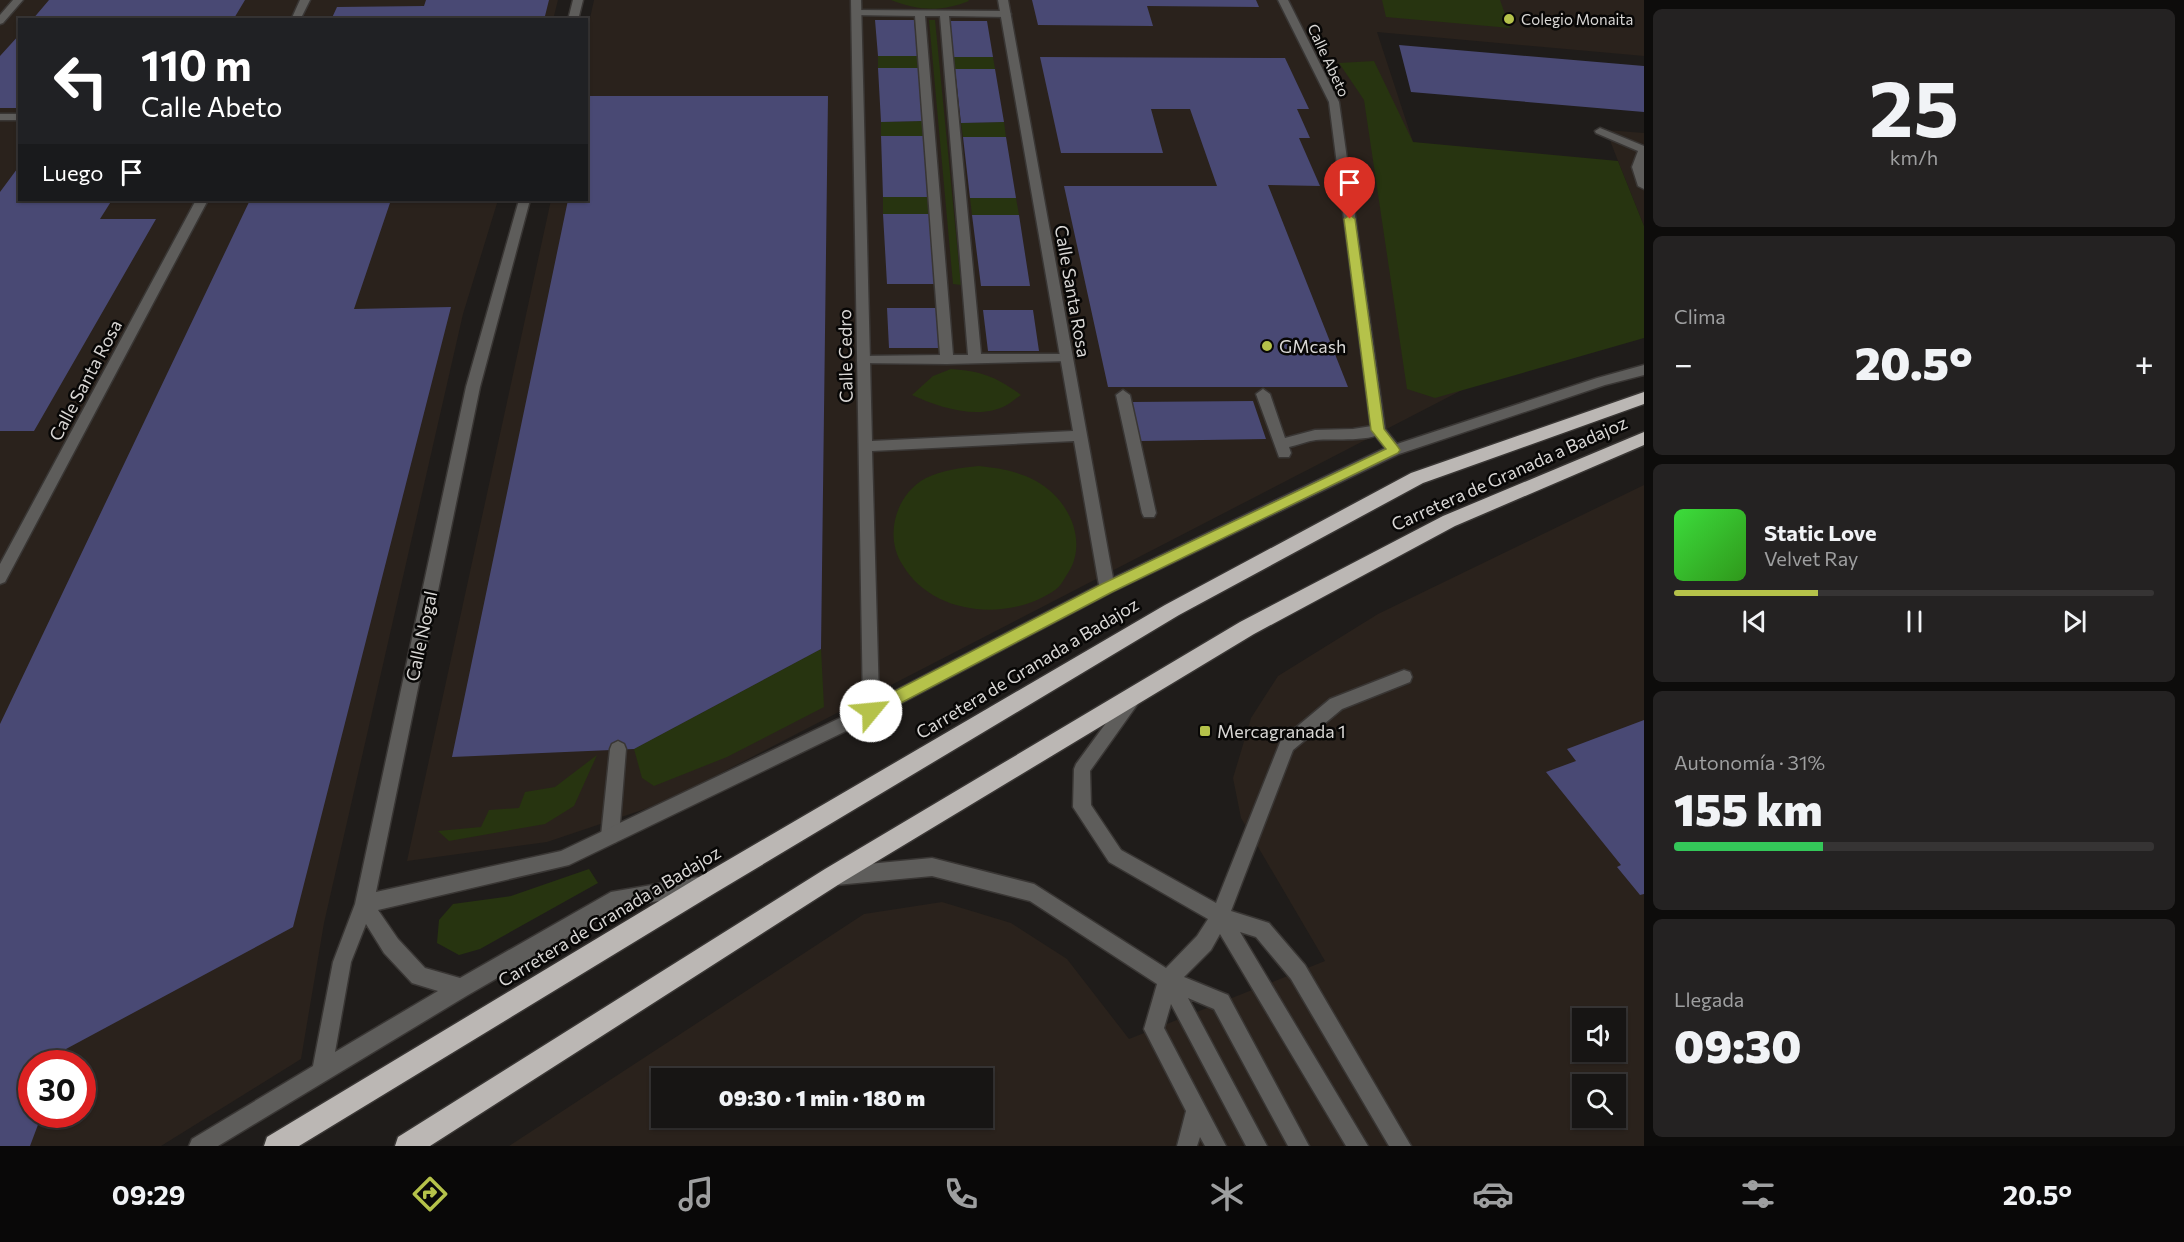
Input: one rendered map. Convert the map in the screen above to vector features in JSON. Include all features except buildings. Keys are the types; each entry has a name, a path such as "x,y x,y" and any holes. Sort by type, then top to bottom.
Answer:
{"highway":[{"name":"Carretera de Granada a Badajoz","path":"276,1146 707,885 1172,610 1417,478 1644,398"},
{"name":"Carretera de Granada a Badajoz","path":"407,1146 833,876 1246,628 1449,521 1644,438"}],"street":[{"path":"0,21 18,0"},
{"path":"296,18 305,0"},
{"path":"574,18 578,0"},
{"name":"Calle Santa Rosa","path":"1003,0 1107,588"},
{"name":"Calle Abeto","path":"1283,0 1334,102 1378,430"},
{"path":"856,7 920,14 1006,14"},
{"name":"Calle Cedro","path":"856,7 871,711"},
{"path":"944,13 975,359"},
{"path":"920,14 947,360"},
{"path":"0,117 18,117"},
{"path":"1599,131 1644,150 1637,167 1644,186"},
{"name":"Calle Santa Rosa","path":"0,578 201,201"},
{"name":"Calle Nogal","path":"322,1072 342,962 364,904 473,387 524,201"},
{"path":"863,360 1066,358"},
{"path":"461,988 419,976 391,946 364,904 563,859 871,711 1107,588 1394,450 1602,381 1644,370"},
{"path":"1263,394 1283,449 1315,435 1353,434 1378,430 1394,450"},
{"path":"1123,396 1149,513"},
{"path":"865,446 1080,436"},
{"path":"1216,1146 1154,1029 1168,980 1204,943 1220,916 1287,745 1336,704 1404,677"},
{"path":"1136,695 1082,769 1082,807 1115,856 1220,916 1262,930 1298,972 1401,1146"},
{"path":"610,836 618,749"},
{"path":"833,876 932,867 1034,893 1168,980 1221,1002 1299,1146"},
{"path":"199,1146 461,988 617,898 707,885"},
{"path":"1220,916 1358,1146"},
{"path":"1168,980 1257,1146"},
{"path":"1187,1146 1197,1110"}],"shaded area":[{"path":"0,0 558,0 554,18 18,18 18,201 498,201 463,314 324,923 301,1059 161,1146 0,1146"},
{"path":"594,0 1644,0 1644,56 1377,32 1413,142 1464,389 663,803 547,842 407,861 551,201 588,201 588,27"},
{"path":"1606,130 1644,133 1644,226 1618,161"},
{"path":"1644,485 1644,1146 509,1146 864,914 942,902 1011,923 1067,959 1129,1039 1325,961 1241,818 1233,778 1251,718 1278,676 1378,614"}],"green space":[{"path":"891,0 969,1 959,5 930,9"},
{"path":"1382,0 1500,0 1510,28 1386,17"},
{"path":"929,20 935,20 961,285 953,284"},
{"path":"878,56 918,56 918,68 878,68"},
{"path":"953,57 993,57 995,69 955,69"},
{"path":"1374,61 1413,142 1618,161 1644,226 1644,338 1435,398 1407,389 1364,100 1339,63"},
{"path":"923,121 924,136 881,136 881,122"},
{"path":"1004,122 1006,137 963,137 961,123"},
{"path":"883,197 929,197 930,214 883,214"},
{"path":"970,198 1016,198 1019,215 972,215"},
{"path":"951,369 988,376 1021,395 1005,406 994,410 970,412 934,404 912,395 933,376"},
{"path":"979,466 1015,472 1048,489 1066,510 1076,536 1073,563 1064,580 1055,590 1016,607 994,610 951,604 932,594 915,581 897,553 894,541 896,516 907,494 926,478 939,473"},
{"path":"821,649 824,707 727,757 654,786 642,778 634,749"},
{"path":"597,755 574,806 545,824 449,841 438,831 481,827 489,810 519,808 525,792 555,787"},
{"path":"589,869 598,883 480,949 459,955 437,943 439,920 453,904 511,896"}],"place":[{"name":"Colegio Monaita","path":"1509,19"},
{"name":"GMcash","path":"1267,346"},
{"name":"Mercagranada 1","path":"1205,731"}],"route":[{"path":"871,711 1107,588 1394,450 1378,430 1350,219"}]}
